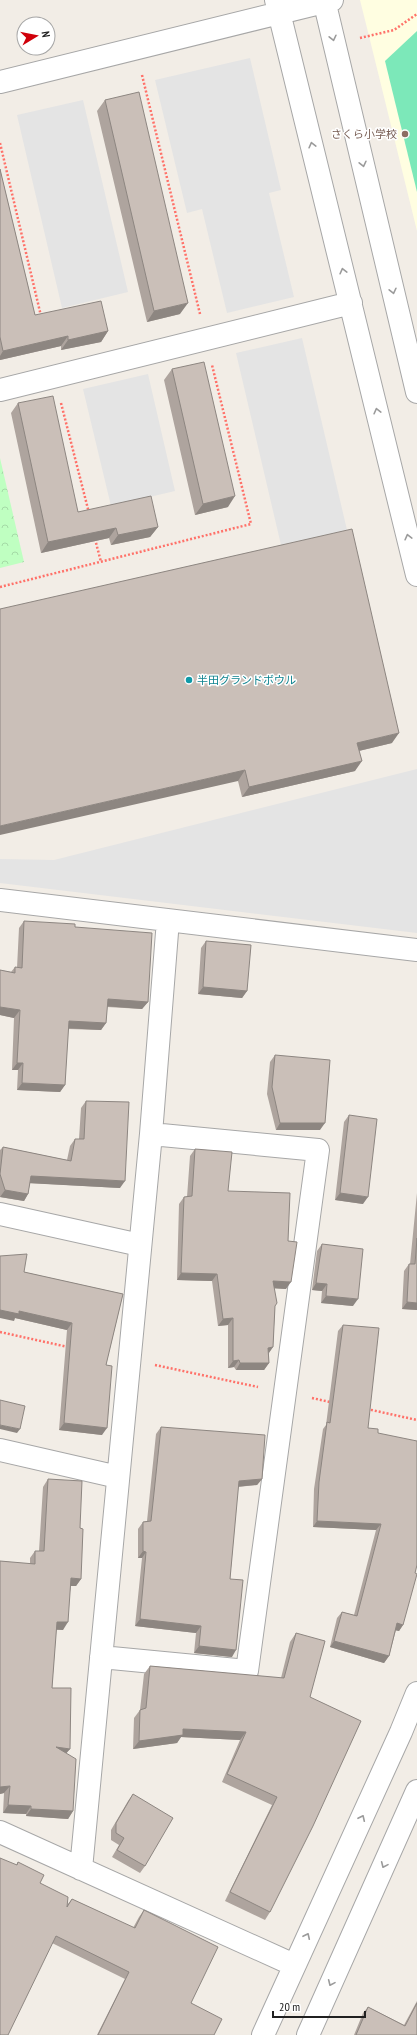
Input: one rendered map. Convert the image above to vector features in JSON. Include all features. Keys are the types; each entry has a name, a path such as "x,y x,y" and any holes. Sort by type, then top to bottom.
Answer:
{"street":[{"path":"0,82 278,6 327,1 417,392"},
{"path":"278,6 417,575"},
{"path":"0,390 351,303"},
{"path":"0,900 417,950"},
{"path":"81,1869 151,1134 168,920"},
{"path":"100,1658 247,1671 318,1150 151,1134"},
{"path":"0,1214 140,1245"},
{"path":"0,1450 118,1477"},
{"path":"263,2035 402,1732 417,1693"},
{"path":"308,2035 417,1791"},
{"path":"0,1832 294,1965"}],"path":[{"path":"360,38 394,30 417,14"},
{"path":"0,587 251,524 141,69"},
{"path":"0,1332 69,1347"},
{"path":"130,1360 332,1402"},
{"path":"363,1408 417,1420"}],"shaded area":[{"name":"さくら小学校","path":"360,0 417,0 417,231 369,36"},
{"path":"250,58 281,190 269,193 294,297 227,313 202,209 187,213 155,80"},
{"path":"83,100 128,292 62,308 17,115"},
{"path":"302,338 347,530 281,545 236,353"},
{"path":"148,374 175,491 111,506 83,389"},
{"path":"417,769 417,933 0,883 0,859 54,860"}],"green space":[{"path":"417,31 417,192 385,61"},
{"path":"0,458 24,562 0,568"}],"building":[{"path":"139,92 188,303 154,311 105,100"},
{"path":"0,169 35,315 101,301 108,331 68,340 68,336 3,351 0,337"},
{"path":"204,362 235,496 203,504 172,369"},
{"path":"53,396 78,512 151,496 158,527 118,535 116,528 48,542 18,403"},
{"name":"半田グランドボウル","path":"352,529 399,733 357,743 362,761 249,787 245,770 0,826 0,609"},
{"path":"24,921 75,924 75,927 152,933 148,1002 108,999 106,1023 69,1021 65,1085 22,1083 23,1063 17,1063 20,1010 0,1007 0,970 15,973 15,967 22,968"},
{"path":"206,941 251,945 247,991 203,987"},
{"path":"275,1055 330,1060 325,1123 280,1123 272,1087"},
{"path":"86,1101 129,1102 125,1181 31,1176 28,1194 5,1190 0,1174 3,1147 71,1161 75,1139 84,1139"},
{"path":"349,1115 377,1119 368,1197 340,1193"},
{"path":"195,1149 232,1152 228,1191 290,1193 288,1241 297,1242 291,1282 273,1281 277,1303 275,1306 273,1347 268,1348 269,1363 240,1363 239,1360 233,1361 233,1318 223,1319 217,1274 181,1273 184,1197 192,1196"},
{"path":"417,1238 417,1303 407,1302 409,1264 415,1264"},
{"path":"322,1244 363,1249 358,1299 326,1296 327,1284 316,1283"},
{"path":"27,1254 24,1272 123,1294 106,1365 112,1366 107,1428 64,1423 72,1323 19,1311 19,1314 0,1310 0,1256"},
{"path":"343,1325 379,1328 368,1428 378,1429 378,1433 417,1441 417,1565 415,1573 417,1574 403,1625 397,1623 389,1656 334,1641 342,1612 357,1616 381,1524 317,1521 319,1482 327,1422 330,1423"},
{"path":"0,1400 25,1406 20,1429 0,1425"},
{"path":"161,1427 265,1435 262,1479 239,1481 230,1579 243,1580 236,1650 199,1646 201,1626 140,1619 146,1552 143,1551 143,1522 151,1521"},
{"path":"48,1479 82,1481 80,1528 83,1529 81,1579 71,1578 68,1622 57,1622 52,1688 71,1688 70,1749 56,1747 76,1759 73,1811 31,1809 31,1806 8,1805 10,1786 0,1787 0,1561 35,1564 35,1551 44,1551"},
{"path":"296,1633 325,1641 310,1697 361,1721 313,1826 270,1912 230,1892 277,1797 227,1774 246,1732 183,1729 183,1735 139,1741 140,1710 146,1708 150,1666 284,1678"},
{"path":"133,1794 173,1818 145,1866 117,1850 124,1838 116,1833 116,1823"},
{"path":"0,1858 17,1865 18,1862 44,1875 40,1883 68,1897 67,1907 72,1899 135,1928 144,1910 218,1947 191,2003 222,2019 214,2035 98,2035 129,1972 56,1936 8,2035 0,2035"},
{"path":"417,2003 417,2035 356,2035 368,2007 405,2026"}],"place":[{"name":"さくら小学校","path":"405,134"},
{"name":"半田グランドボウル","path":"189,680"}]}
